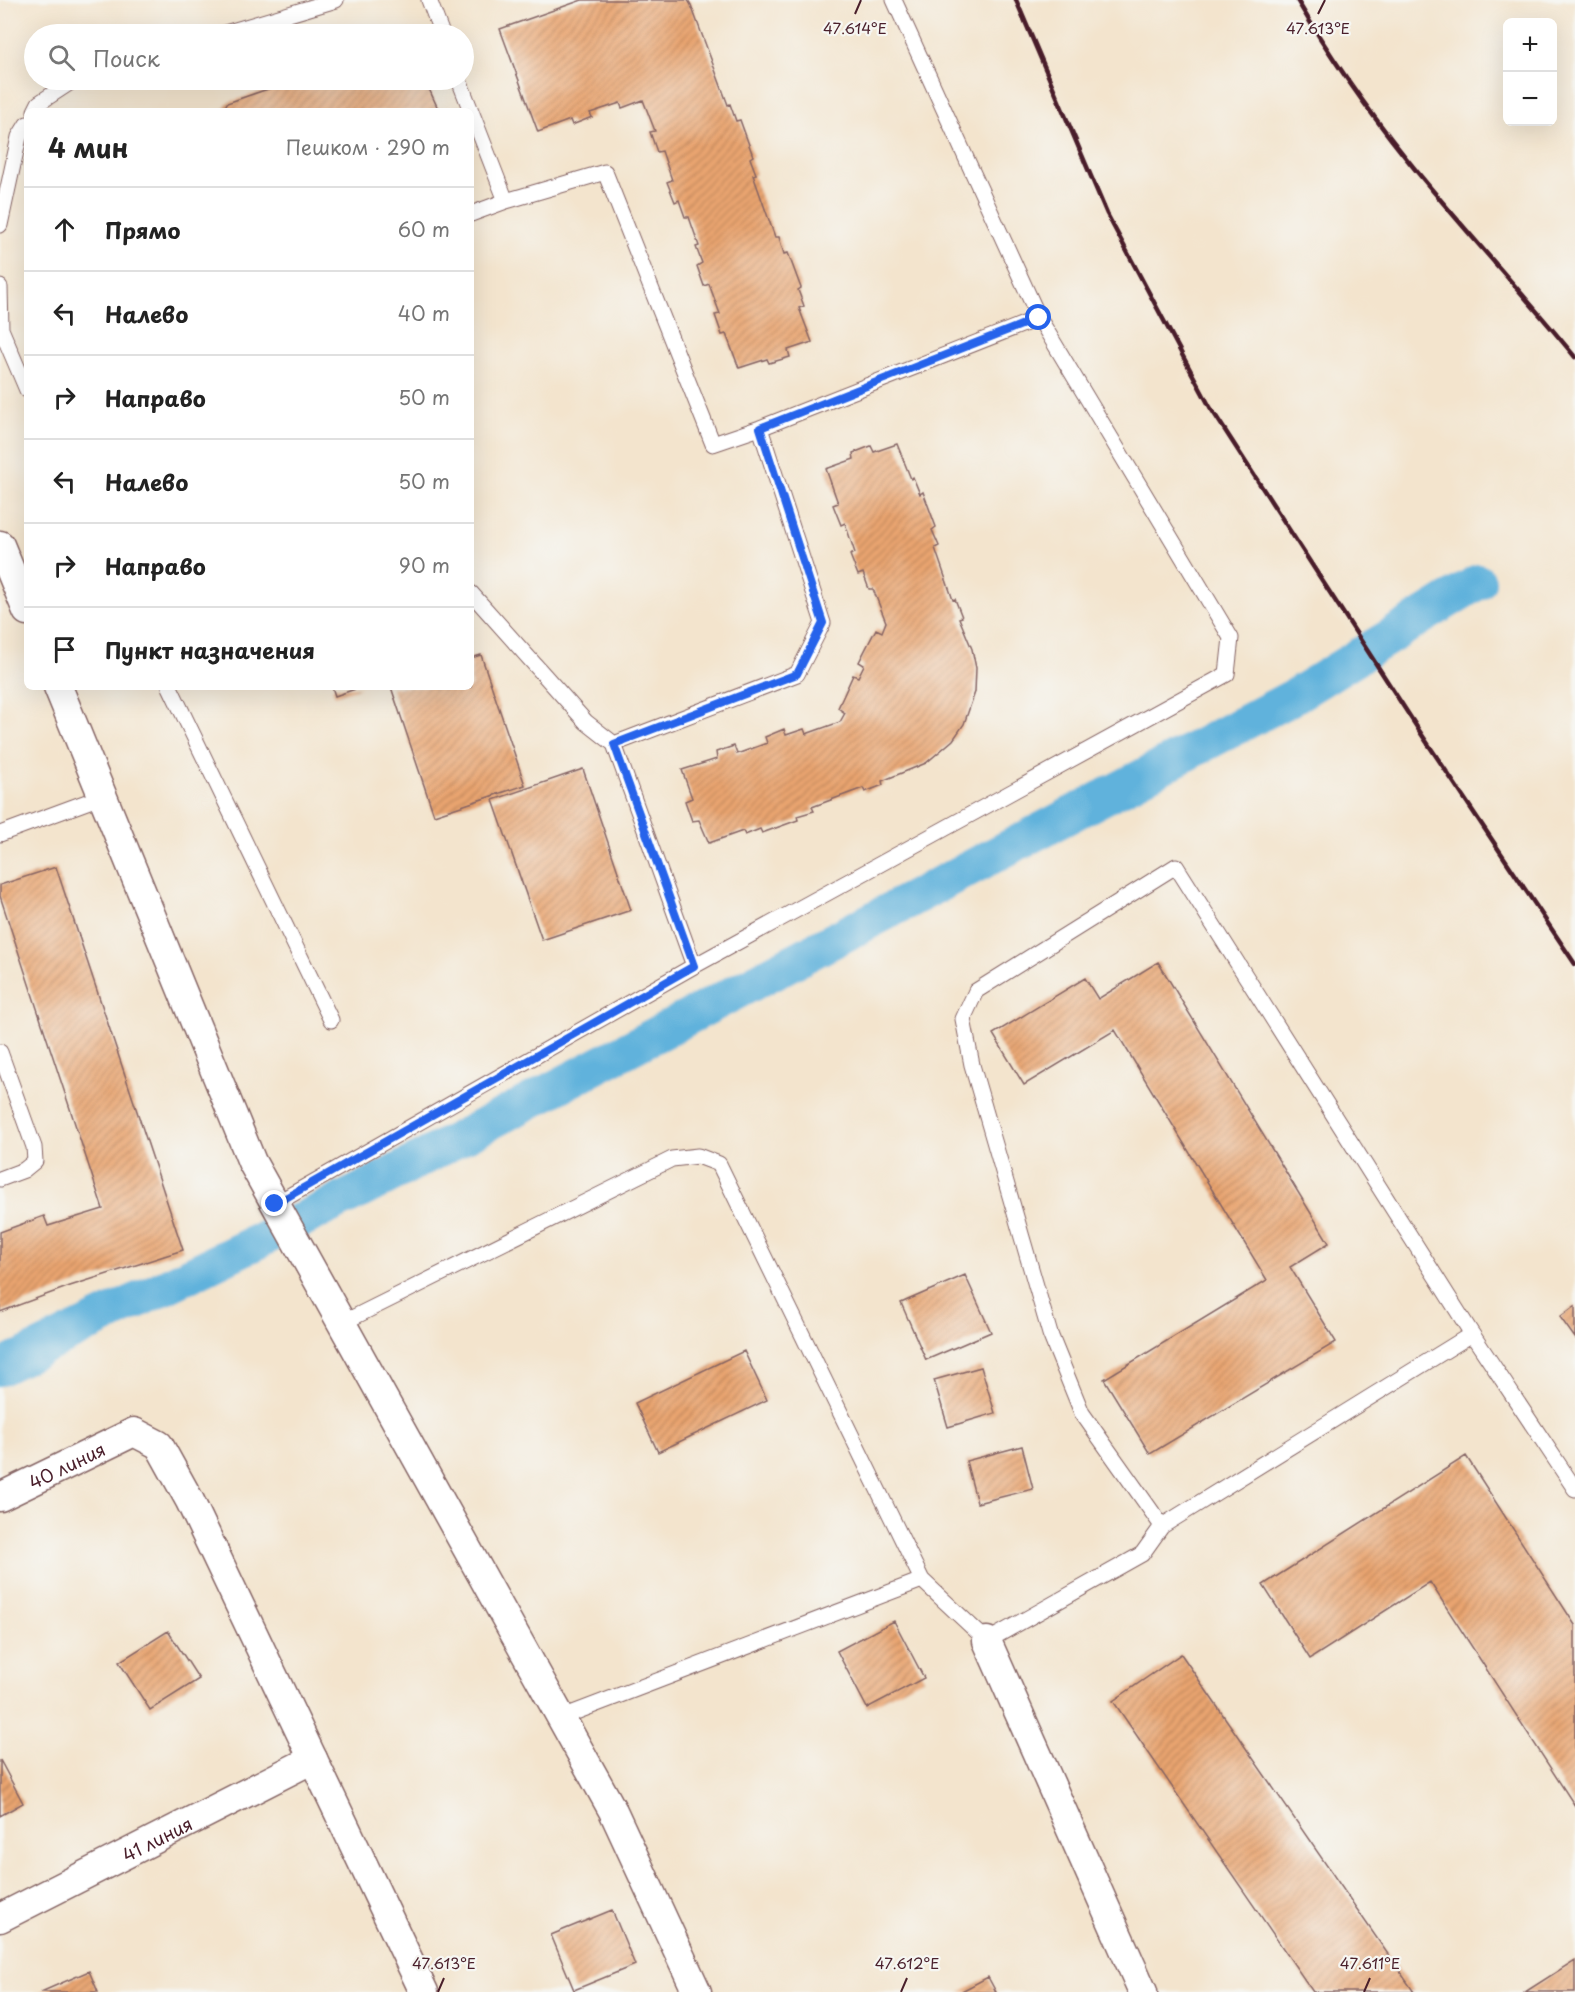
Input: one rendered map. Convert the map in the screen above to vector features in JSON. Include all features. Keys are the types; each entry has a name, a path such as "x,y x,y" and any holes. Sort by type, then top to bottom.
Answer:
{"street":[{"path":"0,545 24,604"},
{"path":"59,690 252,1162 340,1324 613,1811 697,1992"},
{"name":"40 линия","path":"0,1497 134,1432 159,1445 190,1501 313,1759"},
{"path":"987,1641 1143,1992"},
{"path":"313,1759 424,1992"},
{"name":"41 линия","path":"0,1918 313,1759"}],"lane":[{"path":"256,24 336,0"},
{"path":"429,0 438,24"},
{"path":"275,1204 694,966 1227,674 1231,638 1039,318 894,0"},
{"path":"36,108 39,103 59,90"},
{"path":"463,90 470,108"},
{"path":"474,119 506,201"},
{"path":"0,225 20,137 24,130"},
{"path":"474,213 506,201 605,172 713,444 760,428 1039,318"},
{"path":"0,287 1,329 24,383"},
{"path":"614,744 797,674 823,623 760,428"},
{"path":"474,596 586,722 614,744 694,966"},
{"path":"171,690 331,1020"},
{"path":"0,834 103,796"},
{"path":"1162,1526 1082,1413 1050,1334 972,1065 963,1019 976,991 1176,866 1472,1334 1575,1489"},
{"path":"0,1052 34,1147 34,1161 24,1170 0,1179"},
{"path":"340,1324 672,1159 698,1156 719,1164 922,1580 987,1641 1142,1554 1162,1526 1472,1334"},
{"path":"561,1718 922,1580"}],"building":[{"path":"582,0 688,0 691,5 728,105 730,104 736,121 740,120 753,156 750,158 756,174 753,175 775,237 779,237 784,254 788,253 801,288 798,290 804,306 799,308 812,342 788,350 790,357 769,363 767,359 739,368 726,334 722,335 715,315 720,314 709,284 704,286 697,266 702,263 696,247 699,246 689,217 685,217 679,200 675,202 667,182 672,180 662,151 657,152 650,132 655,131 643,100 622,108 620,103 590,113 592,117 572,125 570,120 538,132 500,29"},
{"path":"265,90 430,90 438,108 224,108 227,103"},
{"path":"897,444 911,479 913,477 920,494 923,492 936,527 932,530 939,546 935,548 972,649 976,668 975,692 964,724 953,740 926,763 882,781 883,785 865,792 863,788 812,807 814,811 797,816 798,820 762,833 760,829 745,835 743,831 709,843 699,820 692,821 685,801 692,798 682,770 717,759 716,752 734,746 737,754 767,743 765,737 784,729 786,735 804,729 806,734 840,722 845,713 838,708 853,675 858,677 864,665 859,662 876,629 882,632 886,622 873,589 869,589 863,573 858,575 850,555 855,553 845,523 841,525 833,505 838,503 826,469 854,459 853,453 871,446 874,452"},
{"path":"481,655 525,785 434,815 392,690 474,690 474,657"},
{"path":"333,690 352,690 335,696"},
{"path":"583,769 631,910 542,940 493,800"},
{"path":"56,867 183,1250 70,1286 0,1312 0,1232 44,1216 48,1226 103,1209 0,896 0,885"},
{"path":"1158,962 1329,1243 1290,1267 1336,1342 1150,1454 1104,1379 1267,1280 1115,1030 1024,1085 993,1034 1085,978 1098,999"},
{"path":"965,1275 991,1332 926,1360 901,1303"},
{"path":"1575,1306 1575,1338 1560,1317"},
{"path":"744,1351 767,1400 658,1452 635,1403"},
{"path":"981,1367 995,1413 948,1427 934,1380"},
{"path":"1022,1446 1033,1489 977,1503 966,1461"},
{"path":"1466,1456 1575,1625 1575,1806 1430,1582 1310,1659 1263,1585"},
{"path":"894,1621 924,1678 867,1708 837,1651"},
{"path":"168,1631 199,1679 150,1710 119,1662"},
{"path":"1181,1654 1414,1992 1313,1992 1113,1701"},
{"path":"0,1760 23,1803 0,1816"},
{"path":"612,1910 635,1965 574,1990 551,1935"},
{"path":"1575,1960 1575,1992 1525,1992"},
{"path":"89,1971 98,1992 41,1992"},
{"path":"988,1977 996,1992 960,1992"}],"waterway":[{"path":"0,1368 366,1188 1291,698 1478,582"}],"railway":[{"path":"1016,0 1107,214 1210,407 1422,735 1575,964"},
{"path":"1297,0 1362,101 1391,139 1575,357"}],"route":[{"path":"275,1204 694,966 614,744 797,674 823,623 760,428 1039,318"}]}
